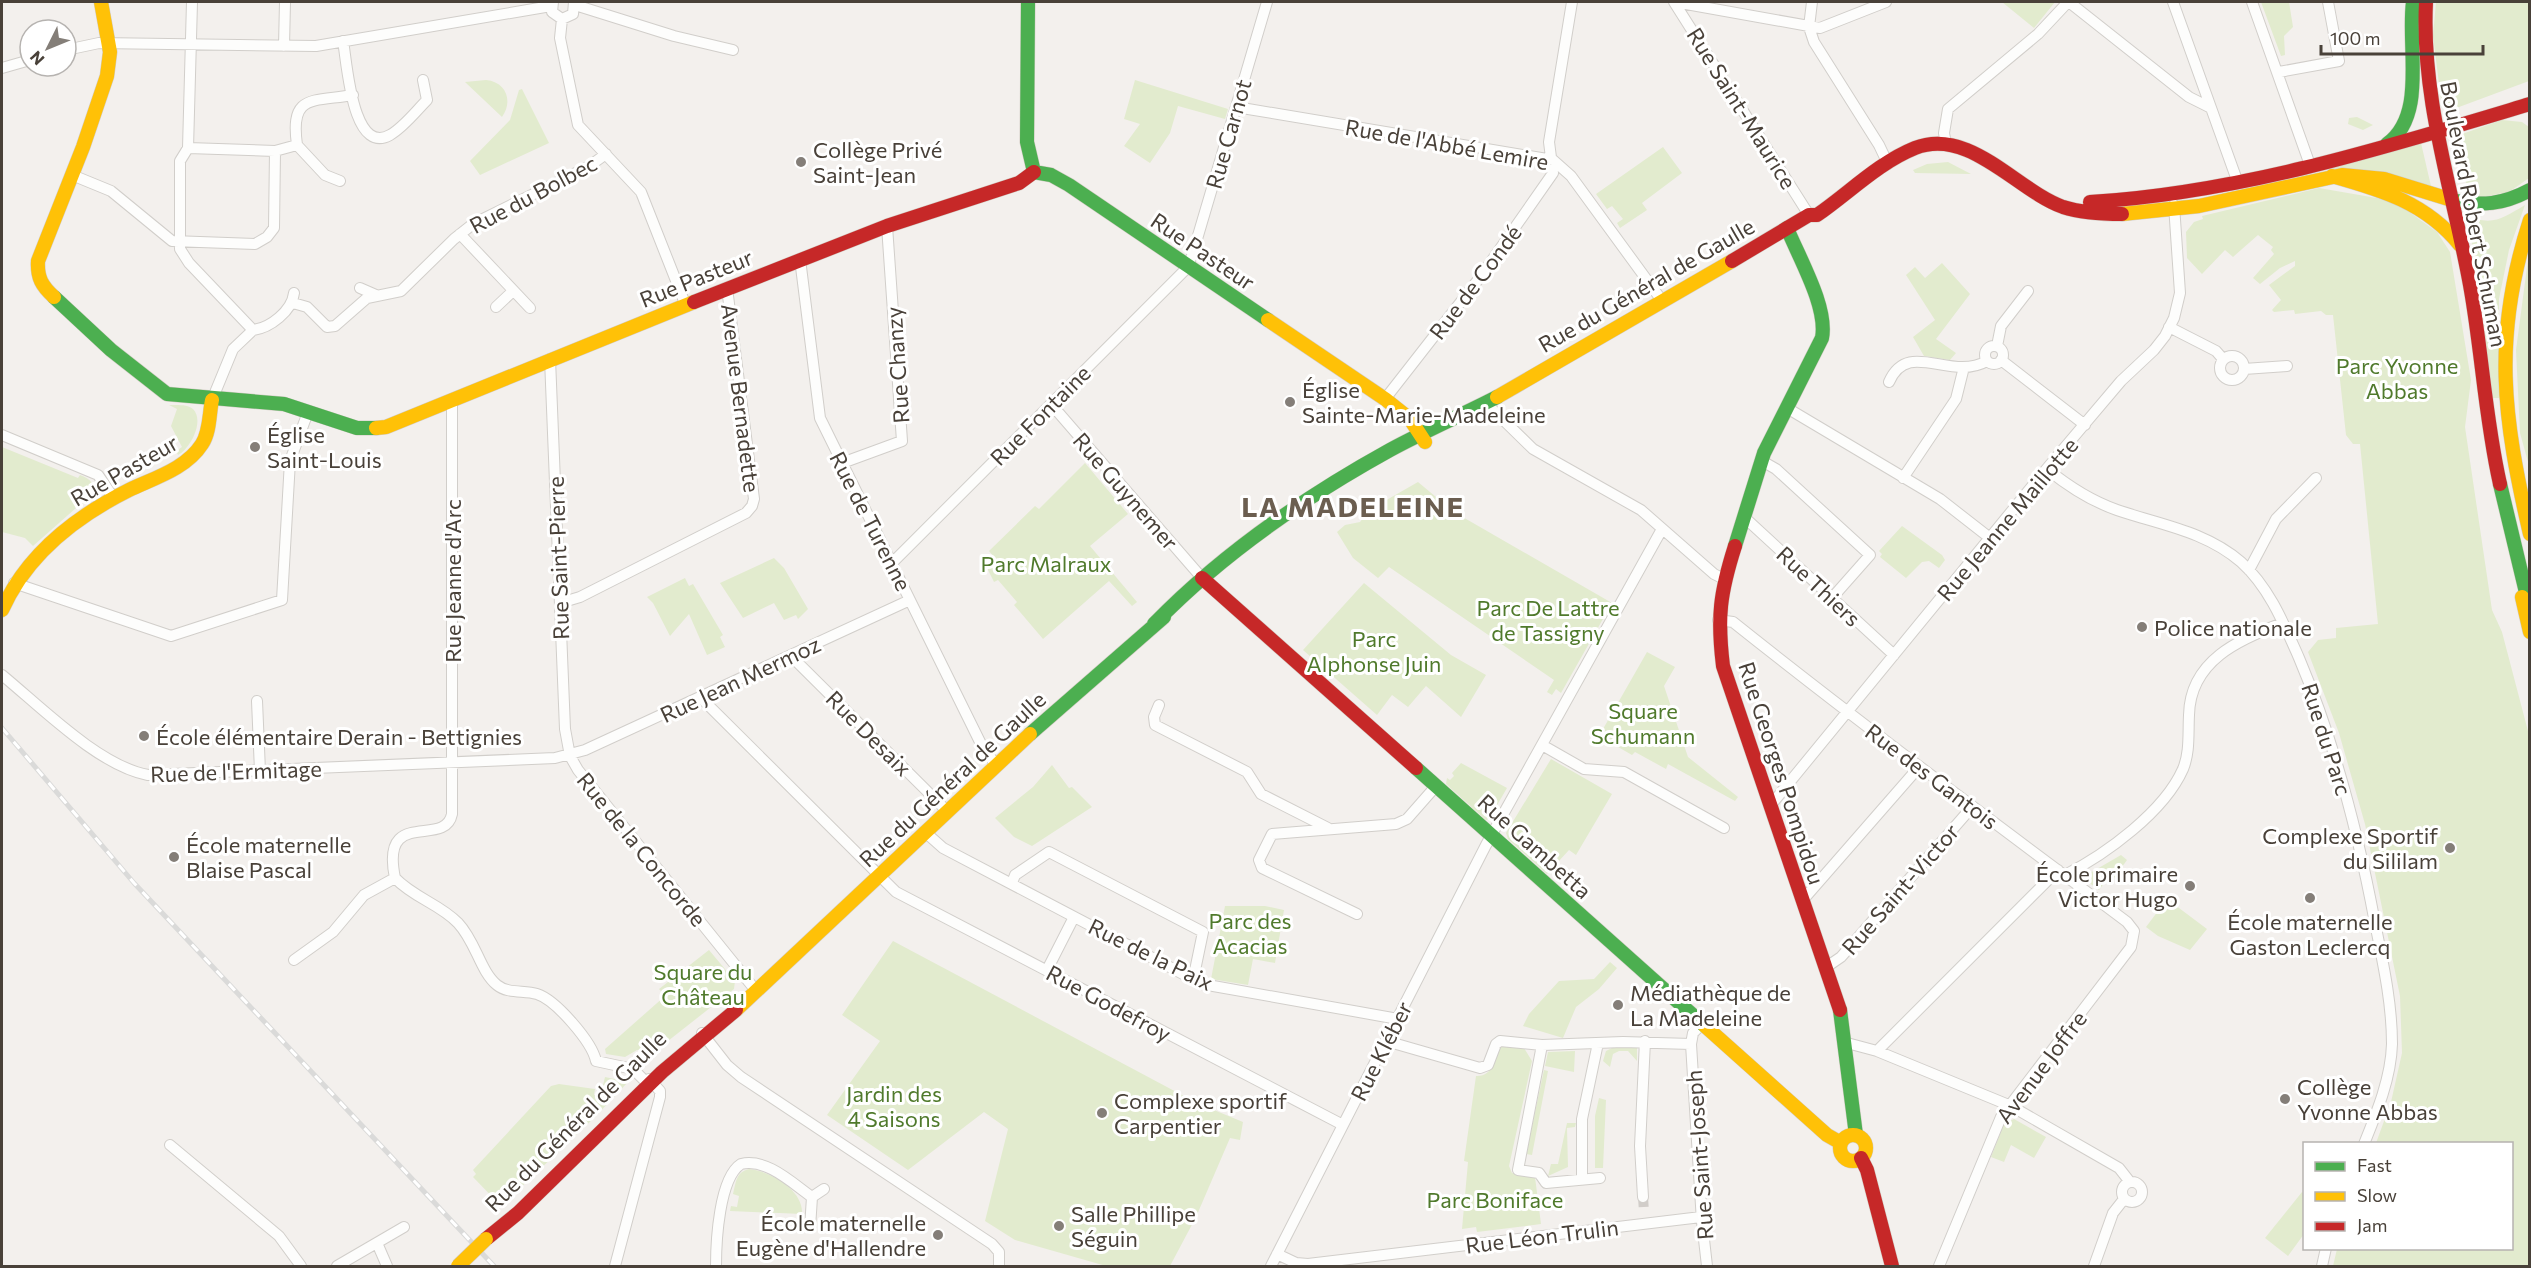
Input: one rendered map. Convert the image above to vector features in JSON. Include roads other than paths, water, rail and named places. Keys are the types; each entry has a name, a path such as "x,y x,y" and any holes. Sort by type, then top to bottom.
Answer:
{"main road":[{"path":"101,2 109,43 107,76 72,176 38,261 37,273 40,285 161,391 179,397 212,400"},
{"path":"1029,2 1028,148 1034,172"},
{"path":"2374,149 2397,137 2409,116 2413,2"},
{"name":"Boulevard Robert Schuman","path":"2426,2 2424,33 2426,71 2462,249 2493,453 2529,609"},
{"path":"1945,139 1975,143 2044,188 2074,201 2175,196 2238,183 2438,133 2529,104"},
{"path":"2499,114 2529,115"},
{"path":"1945,139 1971,152 2040,198 2071,210 2127,213 2174,209 2230,200 2332,176 2378,178 2452,200 2486,206 2504,202 2529,190"},
{"name":"Rue du Général de Gaulle","path":"458,1266 570,1151 702,1033 781,968 996,765 1205,581 1306,512 1423,438 1663,302 1809,215 1812,207 1886,160 1912,140 1945,139"},
{"name":"Rue Pasteur","path":"2,610 14,583 64,532 113,497 177,466 194,454 207,432 212,400 284,404 346,425 372,429 386,427 549,358 686,306 800,259 887,226 1019,183 1034,172 1051,175 1069,185 1385,399 1406,415 1423,438"},
{"path":"2332,176 2397,195 2421,207 2441,222 2462,249"},
{"name":"Boulevard Robert Schuman","path":"2529,220 2509,288 2504,350 2510,431 2529,534"},
{"name":"Rue Georges Pompidou","path":"1787,228 1821,310 1824,328 1762,461 1724,579 1718,620 1727,680 1842,1017 1847,1043 1856,1135"},
{"name":"Rue du Général de Gaulle","path":"1423,438 1488,405 1505,392"},
{"path":"2518,567 2529,632"},
{"name":"Rue Gambetta","path":"1205,581 1827,1135 1841,1143"},
{"name":"Rue du Général de Gaulle","path":"486,1239 518,1213 636,1098 648,1080"},
{"path":"1861,1158 1853,1161 1845,1158 1841,1151 1841,1143 1847,1136 1856,1135 1866,1145 1861,1158 1867,1170 1892,1266"}],"street":[{"path":"192,2 188,148 180,161 178,242 189,263 253,330 233,349 212,400"},
{"path":"284,46 285,2"},
{"name":"Rue Carnot","path":"1188,266 1267,2"},
{"path":"1554,160 1549,142 1572,2"},
{"path":"1674,2 1809,27 1826,27 1886,2"},
{"name":"Rue Saint-Maurice","path":"1674,2 1809,215"},
{"path":"1812,2 1809,27 1814,42 1886,160"},
{"path":"1945,139 1945,115 1951,106 2038,34 2068,2 2193,100 2211,108"},
{"path":"2173,2 2238,183"},
{"path":"2174,209 2177,201 2292,176 2310,165 2279,72 2252,2"},
{"path":"2279,72 2340,61 2328,2"},
{"path":"78,47 109,43 316,46 552,4 554,15 562,19 571,16 574,3 667,34 733,50"},
{"path":"562,19 560,38 576,119 581,129 644,197 686,306"},
{"path":"343,41 357,118 361,127 370,134 384,138 393,134 427,100 423,80"},
{"path":"2,68 18,63"},
{"path":"340,181 325,175 297,145 294,117 300,108 310,102 353,95"},
{"name":"Rue de l'Abbé Lemire","path":"1236,107 1554,160 1571,176 1663,302"},
{"path":"188,148 275,151 297,145"},
{"path":"72,176 111,192 172,242 255,244 267,237 275,223 275,151"},
{"name":"Rue du Bolbec","path":"253,330 269,325 294,298 330,328 363,301 377,295 401,291 460,234 479,221 588,166 606,154"},
{"name":"Rue de Condé","path":"1385,399 1512,234 1553,173 1554,160"},
{"name":"Rue Jeanne Maillotte","path":"1770,806 2127,374 2154,350 2169,327 2180,293 2174,209"},
{"name":"Rue Chanzy","path":"842,463 902,441 887,226"},
{"name":"Rue du Bolbec","path":"460,234 530,308"},
{"name":"Rue de Turenne","path":"800,259 818,412 982,746 996,765"},
{"name":"Rue Fontaine","path":"892,563 1188,266"},
{"path":"360,288 377,295"},
{"name":"Avenue Bernadette","path":"560,603 590,592 746,513 752,506 754,499 727,288"},
{"path":"496,308 513,291"},
{"path":"1997,346 2000,328 2028,291"},
{"path":"2169,327 2216,351 2223,358"},
{"path":"1889,382 1896,368 1909,360 1964,368 1986,361 1994,364 2001,360 2003,352 1997,346"},
{"path":"1986,361 1986,349 1997,346"},
{"path":"2223,358 2231,355 2239,357 2244,369"},
{"name":"Rue Saint-Pierre","path":"549,358 566,736 570,756"},
{"path":"2223,358 2219,370 2226,379 2238,379 2244,369"},
{"path":"2001,360 2085,425"},
{"path":"2244,369 2287,366"},
{"path":"1903,478 1956,399 1964,368"},
{"name":"Rue Jeanne d'Arc","path":"395,878 393,855 400,839 416,830 442,830 450,823 452,814 453,400"},
{"name":"Rue Guynemer","path":"1051,404 1205,581"},
{"path":"1488,405 1533,449 1641,510 1714,574 1724,579"},
{"path":"1787,408 1945,502 1990,538"},
{"path":"14,583 171,636 282,600 290,461 308,412"},
{"path":"2,435 98,475 113,497"},
{"path":"1762,461 1776,469 1870,555 1832,598"},
{"name":"Rue du Parc","path":"2047,469 2102,504 2199,535 2226,550 2249,570 2283,623 2332,743 2364,867 2387,985 2392,1029 2390,1062 2381,1099 2364,1142"},
{"path":"2249,570 2276,519 2316,477"},
{"name":"Rue Thiers","path":"1744,517 1894,655"},
{"name":"Rue Kléber","path":"1271,1266 1492,835 1662,529"},
{"name":"Rue Jean Mermoz","path":"570,756 910,600"},
{"name":"Rue des Gantois","path":"1718,620 1733,622 1919,767 2130,925 2135,934 2133,944"},
{"path":"1877,1051 2062,872 2126,837 2179,776 2188,751 2193,690 2205,668 2238,642 2283,623"},
{"name":"Rue Desaix","path":"791,656 947,811"},
{"name":"Rue de l'Ermitage","path":"2,675 103,757 129,770 158,775 503,759"},
{"name":"Rue Godefroy","path":"700,698 896,892 1343,1125"},
{"path":"257,701 260,771"},
{"path":"1160,705 1154,717 1155,724 1247,772 1262,794 1328,828"},
{"path":"1542,745 1584,769 1624,772 1724,828"},
{"name":"Rue de la Concorde","path":"503,759 570,756 578,770 756,990"},
{"path":"1802,901 1919,767"},
{"path":"1357,914 1262,868 1259,860 1272,834 1396,824 1407,819 1436,786"},
{"name":"Rue Saint-Victor","path":"1825,968 1841,957 1972,807"},
{"name":"Rue de la Paix","path":"925,832 938,845 1193,980 1215,988 1398,1019"},
{"path":"1012,883 1015,875 1049,852 1203,932 1193,980"},
{"path":"294,960 308,947 333,932 364,895 395,878 458,923 473,942 486,972 499,986 543,997 586,1040 596,1061 628,1067 648,1080 660,1093 615,1266"},
{"path":"1047,970 1074,916"},
{"name":"Avenue Joffre","path":"1939,1266 1998,1122 2133,944"},
{"path":"1386,1041 1480,1068 1488,1065 1496,1044 1500,1041 1542,1045 1645,1041 1691,1044 1693,1033 1702,1024"},
{"path":"702,1033 734,1071 992,1244 1000,1256 999,1266"},
{"path":"1643,1197 1640,1146 1645,1041"},
{"path":"1582,1179 1582,1119 1598,1043"},
{"path":"1847,1043 1877,1051 2011,1106 2119,1168 2130,1182 2139,1185 2142,1196 2134,1202 2124,1199"},
{"name":"Rue Saint-Joseph","path":"1691,1044 1701,1217 1707,1266"},
{"path":"1542,1045 1518,1170 1539,1173 1546,1183 1600,1178"},
{"path":"636,1098 643,1098 649,1102 655,1118"},
{"path":"170,1145 279,1236 301,1266"},
{"path":"716,1266 718,1225 729,1178 737,1167 751,1162 764,1166 812,1197"},
{"path":"2124,1199 2122,1189 2130,1182"},
{"path":"812,1197 824,1189"},
{"path":"810,1228 812,1197"},
{"path":"2094,1266 2114,1210 2124,1199"},
{"name":"Rue Léon Trulin","path":"1277,1254 1303,1264 1374,1261 1645,1218 1701,1217"},
{"path":"337,1266 404,1227"},
{"path":"377,1243 387,1266"},
{"path":"2322,1266 2326,1250"}],"tunnel":[{"path":"1643,1197 1644,1212"}],"railway":[{"path":"2,728 134,883 494,1266"}],"place":[{"name":"Collège Privé Saint-Jean","path":"801,162"},
{"name":"Église Sainte-Marie-Madeleine","path":"1290,402"},
{"name":"Église Saint-Louis","path":"255,447"},
{"name":"Police nationale","path":"2142,627"},
{"name":"École élémentaire Derain - Bettignies","path":"144,736"},
{"name":"Complexe Sportif du Sililam","path":"2450,848"},
{"name":"École maternelle Blaise Pascal","path":"174,857"},
{"name":"École primaire Victor Hugo","path":"2190,886"},
{"name":"École maternelle Gaston Leclercq","path":"2310,898"},
{"name":"Médiathèque de La Madeleine","path":"1618,1005"},
{"name":"Collège Yvonne Abbas","path":"2285,1099"},
{"name":"Complexe sportif Carpentier","path":"1102,1113"},
{"name":"Salle Phillipe Séguin","path":"1059,1226"},
{"name":"École maternelle Eugène d'Hallendre","path":"938,1235"}],"district":[{"name":"LA MADELEINE","path":"1353,506"}],"park label":[{"name":"Parc Yvonne Abbas","path":"2397,378"},
{"name":"Parc Malraux","path":"1046,563"},
{"name":"Parc De Lattre de Tassigny","path":"1548,620"},
{"name":"Parc Alphonse Juin","path":"1374,650"},
{"name":"Square Schumann","path":"1643,722"},
{"name":"Parc des Acacias","path":"1250,932"},
{"name":"Square du Château","path":"703,984"},
{"name":"Jardin des 4 Saisons","path":"894,1106"},
{"name":"Parc Boniface","path":"1495,1199"}]}
